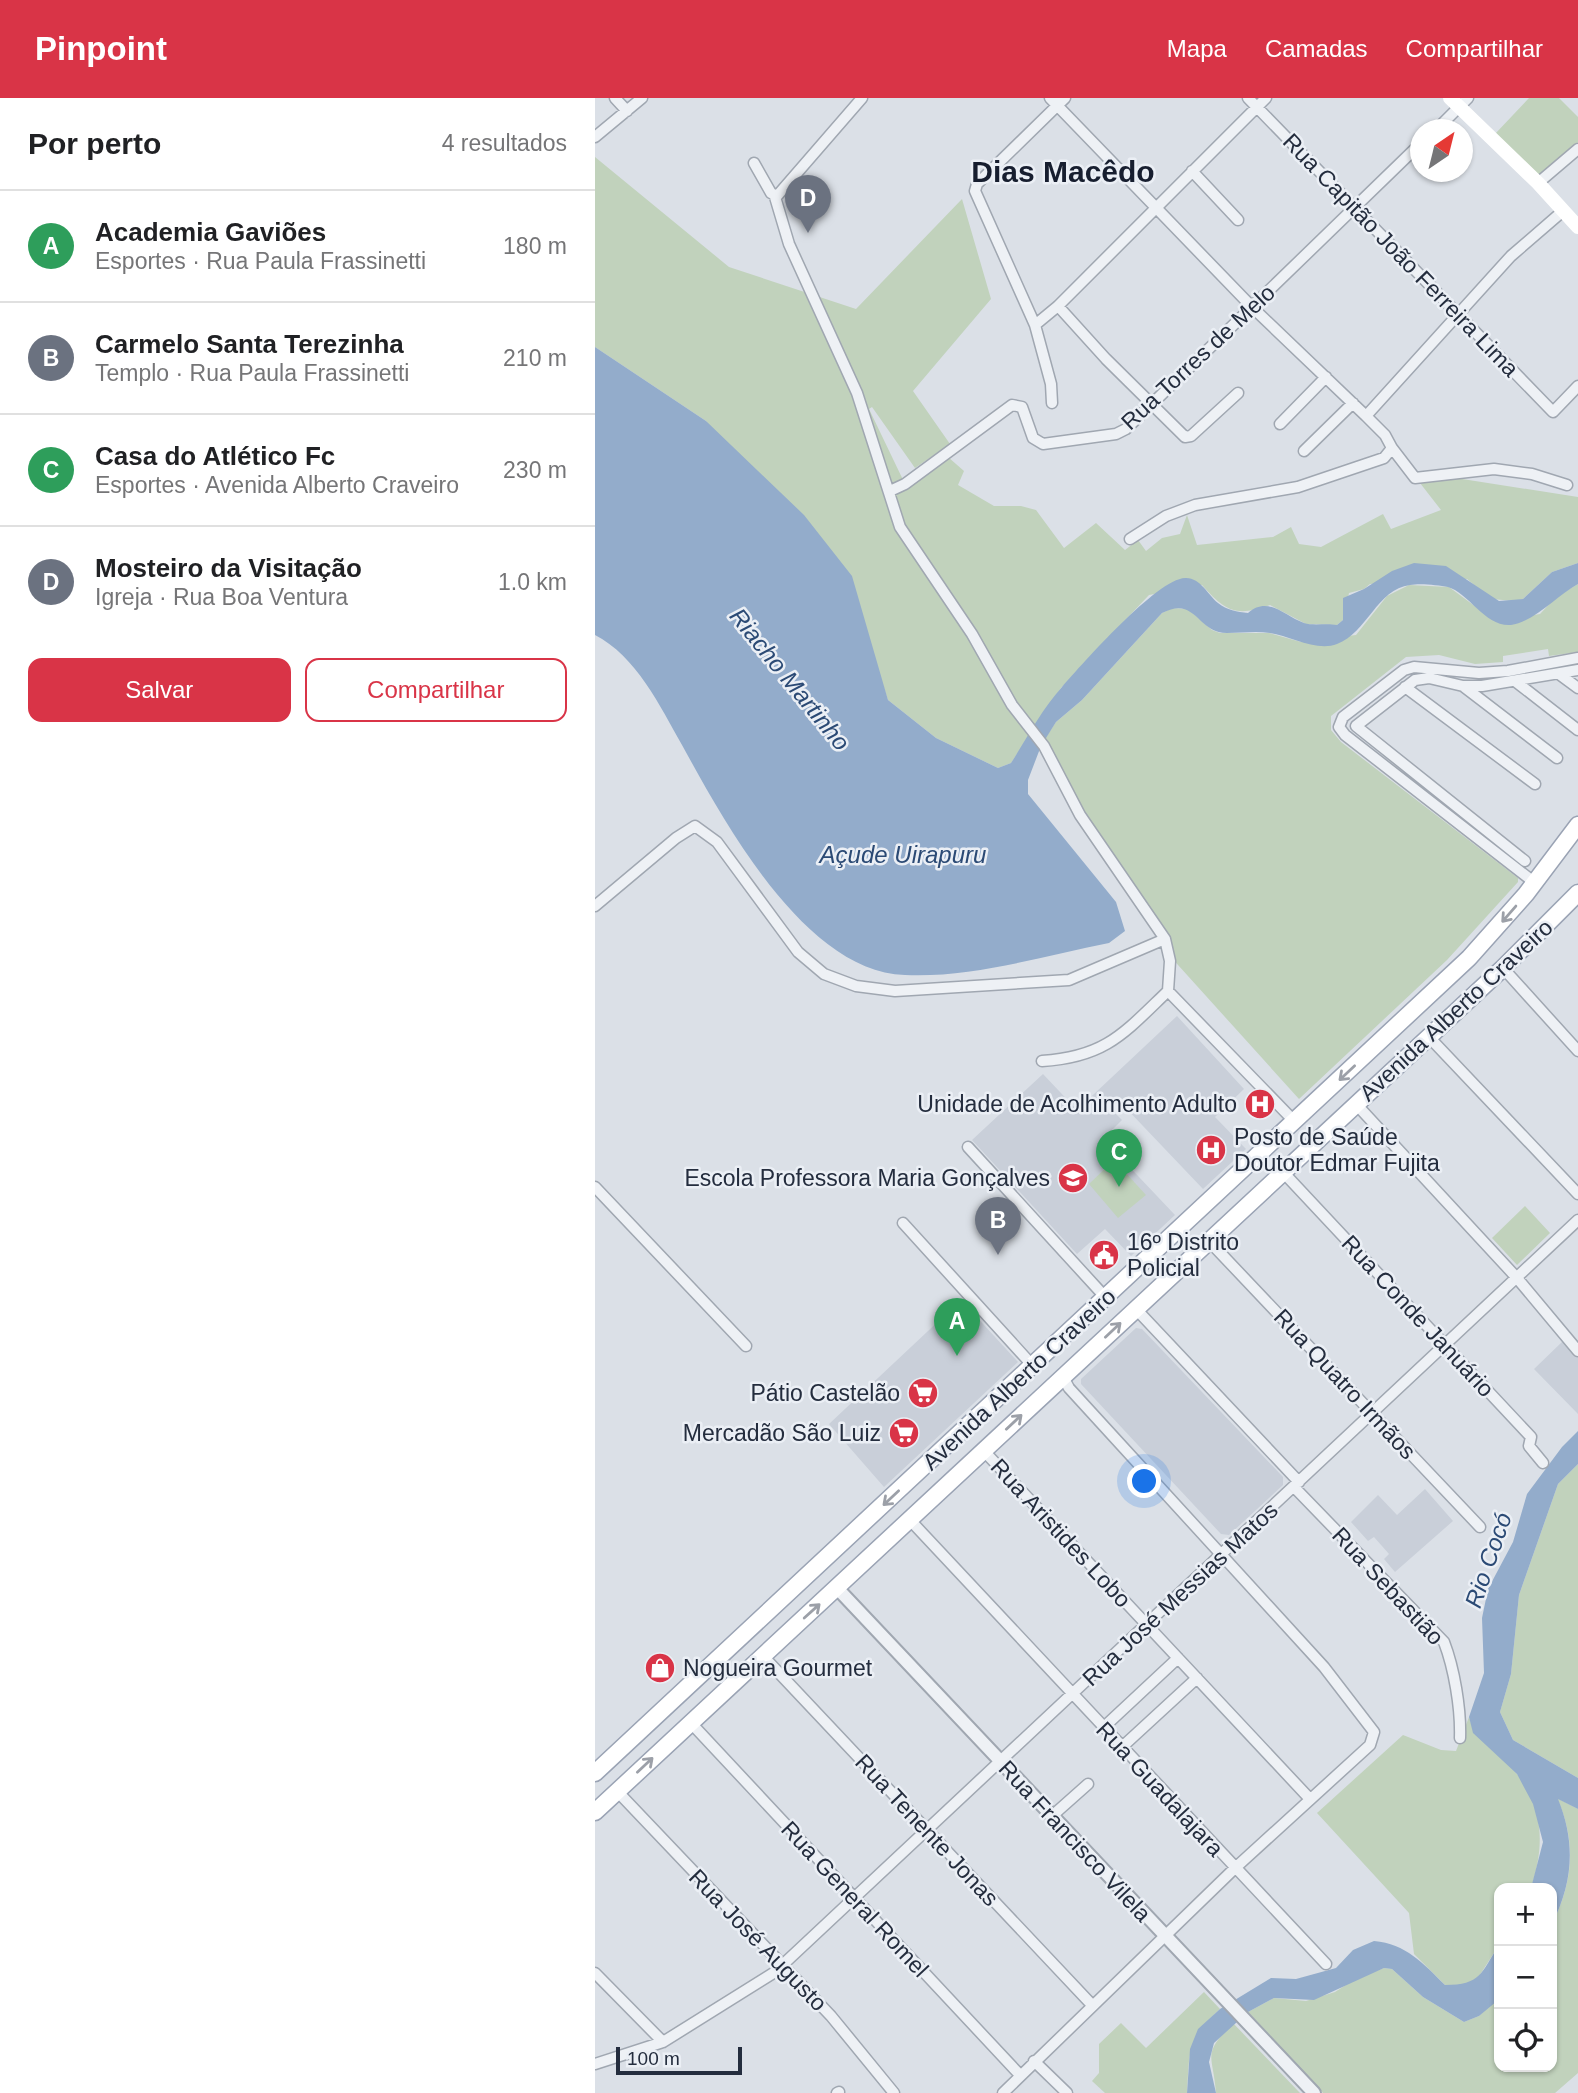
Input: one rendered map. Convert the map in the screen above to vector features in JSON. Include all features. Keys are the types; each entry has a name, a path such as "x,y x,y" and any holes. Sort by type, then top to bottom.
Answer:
{"main road":[{"path":"1459,101 1578,227"},
{"name":"Avenida Alberto Craveiro","path":"595,1773 1469,958 1535,883 1578,825"},
{"name":"Avenida Alberto Craveiro","path":"595,1812 1576,898"},
{"path":"1049,1351 1063,1377"}],"street":[{"path":"615,98 627,111"},
{"path":"595,136 642,98"},
{"path":"775,197 862,98"},
{"name":"Rua Capitão João Ferreira Lima","path":"1248,98 1553,412 1578,386"},
{"path":"1035,324 1058,306 1266,98"},
{"path":"1052,403 1051,384 1035,324 999,239 977,201 977,184 1057,100 1252,307 1385,435 1415,478 1494,470 1532,474 1567,485"},
{"path":"1445,119 1459,101"},
{"path":"1538,183 1578,149"},
{"name":"Rua Torres de Melo","path":"890,491 905,484 1012,405 1023,407 1033,438 1043,444 1116,433 1151,406 1410,155"},
{"path":"754,163 775,197 789,244 857,393 896,517 906,538 972,634 1011,705 1044,746 1080,814 1165,939 1170,961 1168,991 1116,1040 1080,1056 1042,1061"},
{"path":"1192,171 1238,220"},
{"path":"1366,416 1460,316 1511,256 1563,211"},
{"path":"1058,306 1151,406 1188,438 1238,393"},
{"path":"1280,424 1326,377"},
{"path":"1304,452 1353,403"},
{"path":"1130,539 1185,508 1320,481 1384,457 1390,454 1392,448"},
{"path":"1535,883 1345,735 1339,727 1343,718 1404,670 1414,667 1479,673 1578,658"},
{"path":"1538,665 1541,677"},
{"path":"1525,862 1356,728 1357,724 1405,687 1423,678 1462,686 1514,681 1578,670"},
{"path":"1559,674 1578,688"},
{"path":"1514,681 1578,730"},
{"path":"1462,686 1557,758"},
{"path":"1405,687 1535,784"},
{"path":"595,906 676,838 695,826 717,842 798,952 824,974 856,986 895,991 1069,980 1165,939"},
{"path":"1503,968 1578,1051"},
{"path":"1168,991 1295,1122"},
{"path":"1429,1037 1578,1194"},
{"path":"1356,1104 1517,1278 1578,1351"},
{"path":"968,1147 1106,1298"},
{"name":"Rua Conde Januário","path":"1283,1172 1531,1437 1529,1446 1543,1463"},
{"path":"595,1187 746,1346"},
{"name":"Rua José Messias Matos","path":"595,2064 663,2042 781,1967 1578,1220"},
{"path":"902,1223 1033,1366"},
{"name":"Rua Quatro Irmãos","path":"1209,1241 1480,1527"},
{"name":"Rua Sebastião","path":"1136,1309 1444,1642 1451,1658 1461,1716 1460,1738"},
{"path":"1003,2093 1234,1869 1370,1745 1372,1727 1324,1667 1069,1388 1063,1377"},
{"name":"Rua Aristides Lobo","path":"984,1451 1310,1798"},
{"name":"Rua Guadalajara","path":"910,1520 1234,1869 1327,1964"},
{"name":"Rua Francisco Vilela","path":"837,1588 1314,2093"},
{"name":"Rua Tenente Jonas","path":"763,1656 1092,2005"},
{"path":"1104,1727 1178,1658"},
{"path":"1122,1747 1197,1678"},
{"name":"Rua General Romel","path":"691,1723 1020,2075"},
{"path":"1052,1816 1088,1784"},
{"name":"Rua José Augusto","path":"617,1791 781,1967 831,2016 894,2093"},
{"path":"595,1973 663,2042"},
{"path":"1034,2061 1067,2093"}],"shaded area":[{"path":"1177,1016 1244,1089 1215,1117 1246,1149 1203,1189 1123,1105 1115,1113 1122,1120 1103,1139 1175,1215 1131,1256 1105,1229 1077,1254 972,1140 1043,1074 1077,1110"},
{"name":"Pátio Castelão","path":"961,1300 1018,1362 884,1487 829,1424"},
{"path":"1136,1328 1142,1329 1283,1477 1283,1485 1229,1535 1221,1534 1081,1384 1081,1379"},
{"path":"1563,1341 1578,1358 1578,1414 1534,1369"},
{"path":"1425,1489 1453,1521 1395,1572 1384,1559 1389,1554 1374,1537 1368,1541 1351,1522 1378,1495 1397,1515"}],"green space":[{"path":"1529,98 1559,98 1578,117 1578,142 1543,175 1536,175 1495,134"},
{"path":"595,157 729,267 856,309 962,199 991,299 913,391 950,444 915,468 872,407 869,409 905,484 948,457 964,471 958,485 994,506 1021,506 1036,510 1064,548 1096,523 1125,550 1138,540 1146,551 1162,538 1180,534 1187,515 1197,545 1273,537 1291,527 1299,544 1321,547 1383,514 1391,529 1441,510 1420,483 1456,478 1578,497 1578,563 1552,572 1523,599 1515,601 1491,599 1467,579 1370,584 1364,589 1349,593 1343,620 1337,625 1306,624 1270,605 1248,611 1232,610 1202,585 1149,595 1061,688 1011,763 998,768 936,738 888,700 873,655 706,421 595,347"},
{"path":"1578,584 1578,652 1549,656 1548,649 1503,656 1503,662 1475,664 1439,655 1406,657 1331,716 1331,730 1341,742 1518,878 1518,882 1447,960 1299,1099 1169,955 1165,939 1042,743 1056,722 1082,700 1162,613 1172,608 1188,609 1212,630 1220,633 1269,633 1301,642 1356,635 1387,596 1409,585 1449,587 1495,621 1540,614 1556,597"},
{"path":"1114,1160 1146,1195 1118,1218 1089,1184"},
{"path":"1525,1206 1550,1233 1517,1265 1492,1238"},
{"path":"1578,1464 1578,1778 1513,1740 1500,1712 1511,1674 1519,1595 1558,1484"},
{"path":"1469,1717 1477,1735 1510,1766 1526,1788 1537,1815 1540,1844 1532,1883 1494,1883 1494,1953 1476,1981 1465,1985 1445,1985 1414,1954 1409,1913 1317,1813 1403,1735 1441,1750 1456,1751"},
{"path":"1557,1798 1578,1809 1578,2073 1555,2093 1323,2093 1248,2012 1274,1998 1306,2001 1335,1992 1355,1979 1384,1968 1392,1969 1423,1997 1464,2022 1479,2016 1494,2001 1494,2072 1557,2072 1557,1913 1570,1862 1568,1830"},
{"path":"1204,1992 1220,2009 1195,2038 1190,2056 1187,2093 1105,2093 1092,2081 1099,2073 1099,2044 1121,2023 1146,2048"},
{"path":"1233,2023 1300,2093 1216,2093 1211,2055 1216,2042"}],"water":[{"name":"Açude Uirapuru","path":"595,347 706,421 804,515 852,576 888,700 936,738 998,768 1011,763 1041,714 1103,642 1157,592 1185,578 1195,580 1218,603 1232,610 1248,613 1255,608 1269,606 1304,623 1337,625 1343,620 1343,598 1364,589 1392,571 1414,563 1446,566 1499,601 1523,599 1552,572 1578,563 1578,584 1528,619 1511,625 1493,621 1456,590 1429,584 1410,585 1389,594 1356,631 1337,644 1329,646 1312,645 1270,633 1217,631 1190,611 1182,609 1162,613 1082,700 1056,722 1041,746 1028,780 1028,794 1116,902 1125,931 1109,943 982,970 905,975 868,967 834,949 802,921 772,888 721,813 646,683 623,656 595,635"},
{"name":"Rio Cocó","path":"1578,1431 1578,1464 1558,1484 1519,1595 1511,1674 1500,1712 1513,1740 1578,1778 1578,1809 1558,1799 1568,1831 1570,1862 1557,1913 1557,1883 1532,1883 1543,1842 1533,1804 1517,1774 1473,1733 1469,1717 1484,1673 1482,1618 1488,1589 1513,1542 1527,1494 1562,1447"},
{"path":"1374,1941 1395,1946 1421,1962 1445,1985 1473,1980 1494,1953 1494,2004 1479,2016 1464,2022 1423,1997 1392,1969 1384,1968 1314,2000 1274,1998 1248,2012 1214,2043 1209,2062 1216,2093 1187,2093 1190,2049 1198,2029 1220,2009 1271,1978 1296,1979 1336,1968 1353,1950"}],"place":[{"name":"Mosteiro da Visitação","path":"808,233"},
{"name":"Unidade de Acolhimento Adulto","path":"1260,1104"},
{"name":"Posto de Saúde Doutor Edmar Fujita","path":"1211,1150"},
{"name":"Escola Professora Maria Gonçalves","path":"1073,1178"},
{"name":"Casa do Atlético Fc","path":"1119,1187"},
{"name":"Carmelo Santa Terezinha","path":"998,1255"},
{"name":"16º Distrito Policial","path":"1104,1255"},
{"name":"Academia Gaviões","path":"957,1356"},
{"name":"Pátio Castelão","path":"923,1393"},
{"name":"Mercadão São Luiz","path":"904,1433"},
{"name":"Nogueira Gourmet","path":"660,1668"}],"district":[{"name":"Dias Macêdo","path":"1063,171"}],"water label":[{"name":"Riacho Martinho","path":"790,679"}]}
